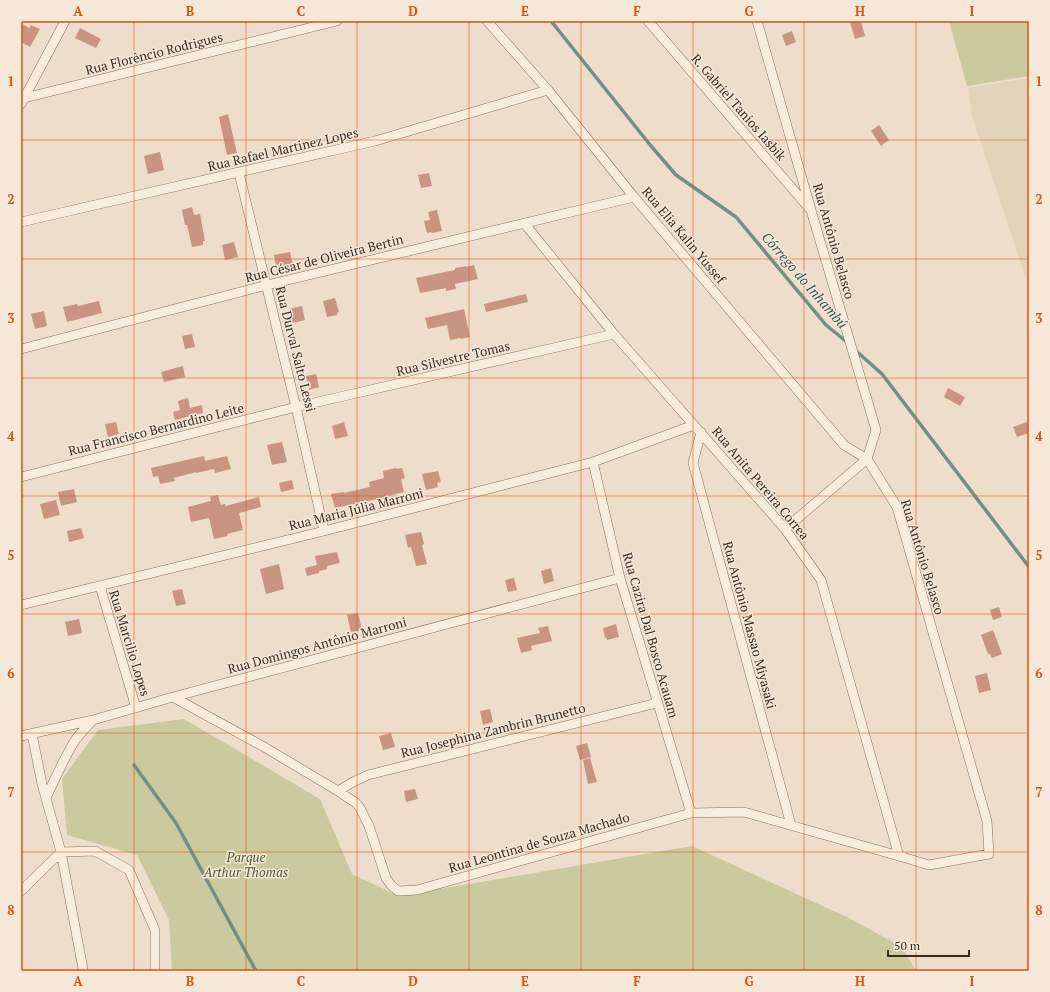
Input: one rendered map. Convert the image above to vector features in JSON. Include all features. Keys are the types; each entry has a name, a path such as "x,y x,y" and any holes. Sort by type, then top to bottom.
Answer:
{"street":[{"path":"22,101 65,21"},
{"name":"Rua Florêncio Rodrigues","path":"22,101 337,21"},
{"name":"Rua Elia Kalin Yussef","path":"487,21 548,90 634,197 844,445 868,459"},
{"name":"R. Gabriel Tanios Iasbik","path":"648,21 812,214"},
{"name":"Rua Antônio Belasco","path":"757,21 876,430 868,459 897,507 987,821 989,854"},
{"name":"Rua Rafael Martinez Lopes","path":"21,222 375,141 548,90"},
{"name":"Rua Durval Salto Lessi","path":"239,173 296,407 324,531"},
{"name":"Rua César de Oliveira Bertin","path":"21,349 267,285 634,197"},
{"name":"Rua Anita Pereira Correa","path":"524,223 614,334 785,529 821,580 899,856"},
{"name":"Rua Silvestre Tomas","path":"296,407 614,334"},
{"name":"Rua Francisco Bernardino Leite","path":"21,477 296,407"},
{"name":"Rua Maria Júlia Marroni","path":"21,605 324,531 593,462 694,425"},
{"name":"Rua Antônio Massao Miyasaki","path":"701,432 693,463 791,825"},
{"path":"785,529 868,459"},
{"name":"Rua Cazira Dal Bosco Acauam","path":"593,462 620,578 691,813"},
{"name":"Rua Domingos Antônio Marroni","path":"21,736 93,720 173,697 620,578"},
{"name":"Rua Marcilio Lopes","path":"100,586 136,708"},
{"name":"Rua Leontina de Souza Machado","path":"173,697 266,748 356,802 369,826 386,878 391,886 398,891 417,890 691,813 744,812 928,865 989,854"},
{"name":"Rua Josephina Zambrin Brunetto","path":"338,791 368,775 657,703"},
{"path":"46,798 62,763 74,742 93,720"},
{"path":"32,734 42,784 61,852 83,971"},
{"path":"21,891 61,852 95,851 129,870 155,930 155,971"}],"shaded area":[{"path":"1029,78 1029,288 972,116 968,88"}],"green space":[{"path":"949,21 1029,21 1029,76 967,86"},
{"name":"Parque Arthur Thomas","path":"184,719 320,799 352,874 399,896 692,846 851,919 902,947 916,971 172,971 169,920 137,855 67,835 62,779 98,730"}],"building":[{"path":"861,21 865,36 855,39 850,22"},
{"path":"21,23 29,28 31,25 40,29 30,47 21,42"},
{"path":"80,28 101,39 96,48 75,38"},
{"path":"792,31 796,42 786,46 782,35"},
{"path":"228,114 237,153 227,155 219,117"},
{"path":"879,125 889,140 881,146 871,131"},
{"path":"160,152 164,170 148,174 144,156"},
{"path":"429,173 432,186 421,188 418,175"},
{"path":"192,207 194,215 200,214 205,241 203,241 203,245 192,247 182,210"},
{"path":"437,210 442,231 427,233 424,221 430,220 428,212"},
{"path":"234,242 238,257 225,260 222,245"},
{"path":"290,252 293,265 289,266 289,268 277,271 274,255"},
{"path":"474,265 478,279 455,284 456,289 446,291 446,288 420,293 416,278 455,270 455,268"},
{"path":"526,294 528,302 486,312 484,304"},
{"path":"335,298 339,312 337,315 327,317 323,301"},
{"path":"99,301 102,313 67,322 63,307 77,304 78,306"},
{"path":"302,306 305,320 293,323 289,309"},
{"path":"464,309 470,337 450,340 447,325 428,329 425,318"},
{"path":"44,311 47,326 35,329 31,314"},
{"path":"192,334 195,347 185,349 182,336"},
{"path":"183,366 185,377 164,382 161,372"},
{"path":"316,374 319,387 309,390 306,376"},
{"path":"948,388 965,397 960,406 944,397"},
{"path":"188,398 190,408 202,405 203,413 175,420 173,412 180,410 178,401"},
{"path":"116,422 119,434 108,437 105,424"},
{"path":"344,422 348,436 335,439 332,426"},
{"path":"1027,422 1029,433 1017,437 1013,427"},
{"path":"282,442 287,462 272,465 267,445"},
{"path":"204,456 205,461 227,456 231,469 215,473 214,469 196,472 174,478 175,481 160,484 158,476 153,477 151,468"},
{"path":"402,468 405,478 401,479 404,492 335,508 331,494 344,493 370,487 369,482 384,478 383,471"},
{"path":"438,471 441,482 437,483 438,487 426,490 422,474"},
{"path":"292,480 294,489 281,492 279,483"},
{"path":"74,489 77,502 61,506 58,492"},
{"path":"218,495 221,505 225,504 226,506 259,497 261,507 239,513 243,530 227,534 228,536 214,539 209,518 191,522 188,507 211,501 210,497"},
{"path":"56,500 60,515 44,519 40,504"},
{"path":"81,528 84,538 69,542 67,531"},
{"path":"421,532 424,544 422,545 427,564 416,566 411,547 408,548 405,535"},
{"path":"337,552 340,563 327,566 327,569 319,571 319,573 307,576 305,568 317,565 315,556"},
{"path":"279,564 284,589 266,594 260,569"},
{"path":"551,568 554,581 544,584 541,571"},
{"path":"514,578 517,590 508,592 505,580"},
{"path":"182,589 186,604 176,606 172,591"},
{"path":"999,607 1002,617 993,620 990,610"},
{"path":"358,613 362,630 351,632 347,615"},
{"path":"79,619 82,633 68,636 65,622"},
{"path":"616,624 619,637 607,640 606,637 605,638 603,628"},
{"path":"548,626 552,641 531,646 532,650 521,653 517,638 540,633 538,628"},
{"path":"993,630 1002,654 992,658 990,654 988,654 981,635"},
{"path":"987,673 991,690 979,693 975,676"},
{"path":"490,709 493,722 483,725 480,711"},
{"path":"391,733 395,747 383,750 379,736"},
{"path":"587,743 591,757 580,760 576,746"},
{"path":"590,758 597,782 588,784 583,760"},
{"path":"415,789 418,799 406,802 404,791"}],"waterway":[{"name":"Córrego do Inhambú","path":"551,21 676,175 736,217 826,325 848,343"},
{"name":"Córrego do Inhambú","path":"855,350 882,374 1029,567"},
{"path":"134,765 176,823 256,971"}]}
